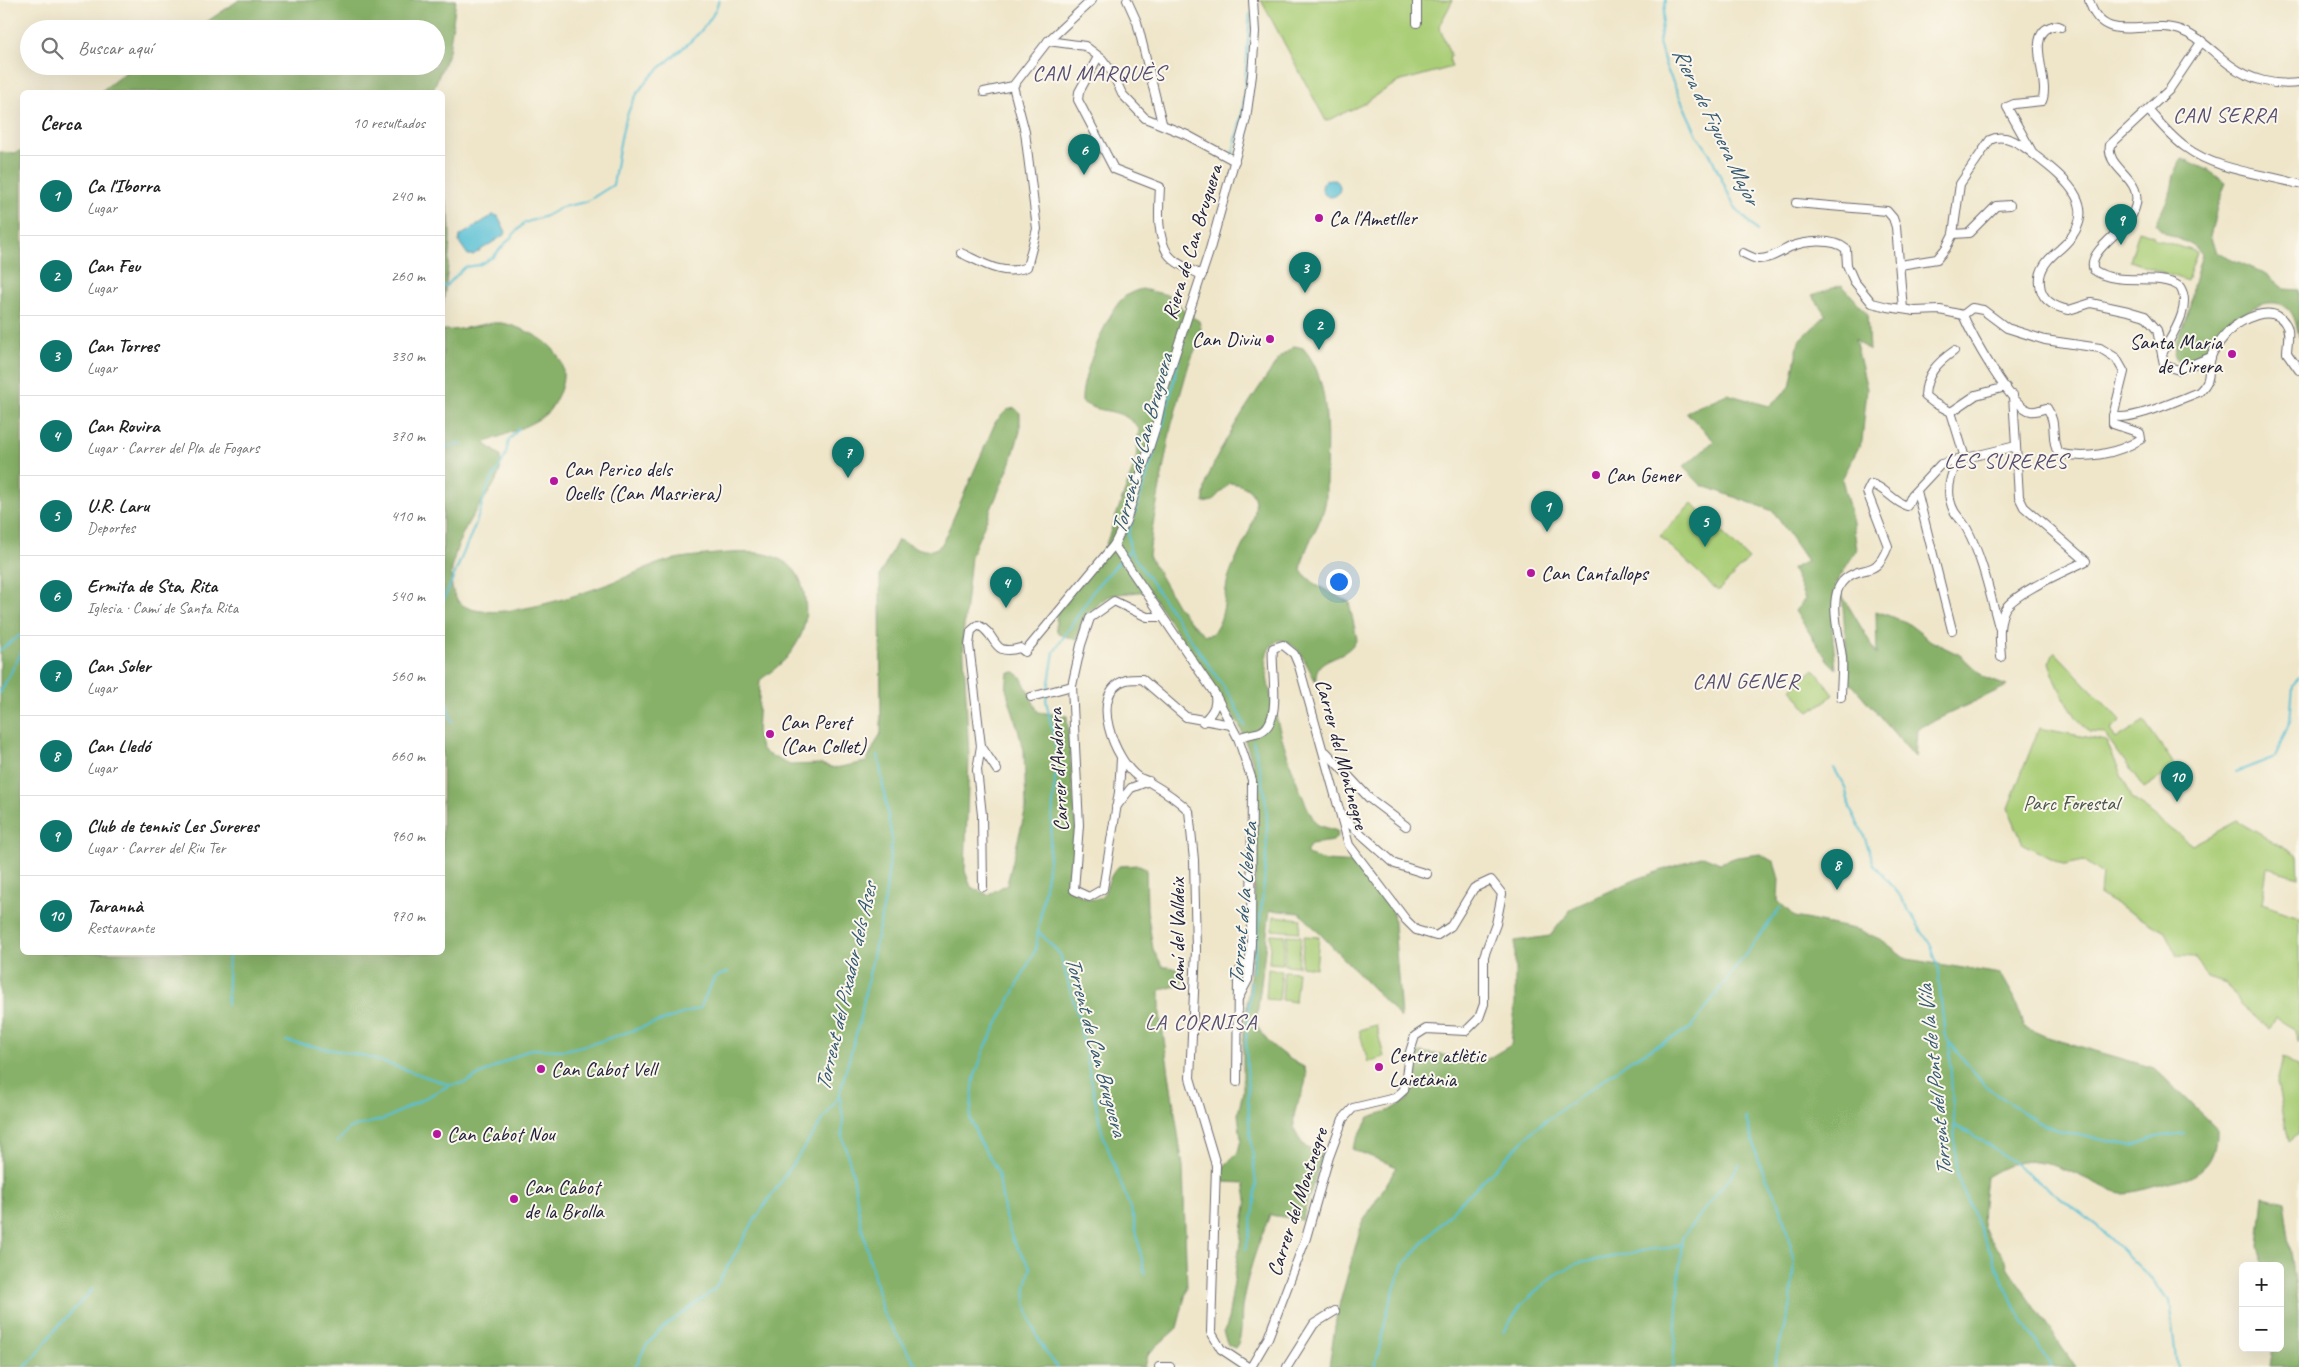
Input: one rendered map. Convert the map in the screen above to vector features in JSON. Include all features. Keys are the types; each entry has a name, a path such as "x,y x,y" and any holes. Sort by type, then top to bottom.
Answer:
{"street":[{"path":"984,92 1013,86 1048,41 1092,0"},
{"path":"1127,0 1137,22 1162,123 1166,128 1188,135 1235,161"},
{"name":"Riera de Can Bruguera","path":"981,746 968,645 971,631 978,625 986,629 999,648 1008,651 1020,648 1025,652 1114,545 1131,507 1156,426 1165,385 1202,275 1246,119 1255,32 1253,0"},
{"path":"1417,0 1417,23"},
{"path":"2089,0 2097,16 2114,28 2128,30 2161,26 2179,30 2202,42 2246,74 2269,82 2299,83"},
{"path":"2033,154 2007,107 2014,104 2042,101 2044,88 2038,46 2040,36 2047,28 2052,26 2061,27"},
{"path":"1048,41 1086,46 1112,72 1122,94 1133,108 1145,118 1162,123"},
{"path":"2162,354 2183,310 2184,297 2180,287 2168,282 2110,277 2094,270 2092,262 2095,254 2128,222 2136,204 2135,190 2132,182 2112,158 2110,145 2175,84 2202,42"},
{"path":"1098,57 1080,92 1078,100 1114,169 1160,187 1159,213 1162,236 1168,254 1186,268 1202,275"},
{"path":"961,254 1001,270 1016,272 1027,267 1037,229 1025,132 1013,86"},
{"path":"2148,111 2177,140 2203,158 2221,166 2299,184"},
{"path":"1900,265 1937,258 1946,248 1953,234 1960,184 1990,140 1995,137 2008,139 2033,154 2069,183 2076,193 2079,205 2079,223 2075,232 2047,261 2040,274 2040,286 2043,296 2054,305 2069,310 2091,303 2139,314 2150,321 2157,330 2164,364 2169,367 2179,370 2211,357"},
{"path":"1796,203 1887,211 1893,218 1896,227 1903,309"},
{"path":"1953,234 1969,233 1996,206 2010,206"},
{"path":"1743,253 1758,259 1779,254 1790,247 1815,242 1842,246 1846,249 1847,265 1854,281 1872,303 1903,309 1940,310 1963,315"},
{"path":"1972,308 1984,310 2008,328 2045,340 2100,348 2116,358 2124,372 2113,416 2113,424 2140,433 2141,439 2133,444 2102,454 2082,457 2058,453 2055,448 2053,417 2047,408 2031,411 2022,406 1986,361 1963,315 1972,308"},
{"path":"2113,416 2118,418 2136,414 2199,392 2207,384 2211,357 2229,331 2244,320 2267,314 2277,315 2286,323 2288,335 2287,353 2299,370"},
{"path":"1954,351 1933,368 1926,384 1925,396 1951,412 1961,458 1950,480 1950,499 1955,515 1967,527 1981,562 2000,628 2001,657"},
{"path":"1951,412 1976,395 2006,386"},
{"path":"2000,628 2005,609 2014,598 2086,560 2024,507 2019,497 2013,395"},
{"path":"1841,697 1842,659 1836,625 1837,588 1844,579 1873,568 1882,561 1888,546 1867,492 1871,484 1877,486 1900,504 1907,506 1916,491 1941,464 2016,446"},
{"path":"1916,491 1952,630"},
{"path":"1114,545 1215,694 1238,738 1252,780 1251,944 1249,960 1239,971 1237,986 1239,997 1237,1082"},
{"name":"Carrer d'Andorra","path":"1121,758 1119,792 1103,889 1089,897 1074,890 1079,825 1072,686 1081,645 1090,618 1114,601 1148,617 1162,618"},
{"name":"Carrer del Montnegre","path":"1238,738 1250,732 1260,732 1269,724 1275,707 1271,660 1273,648 1283,645 1294,654 1299,666 1349,845 1416,930 1436,936 1451,926 1474,888 1491,880 1502,894 1496,924 1484,956 1484,1004 1479,1018 1466,1031 1426,1029 1415,1036 1409,1056 1404,1090 1395,1098 1353,1108 1343,1118 1328,1156 1306,1238 1268,1338 1249,1367"},
{"name":"Camí del Valldeix","path":"1231,725 1203,722 1186,717 1142,679 1126,680 1110,693 1105,708 1110,731 1121,758 1138,777 1175,798 1189,811 1194,860 1196,950 1190,1078 1216,1165 1211,1332 1221,1349 1249,1367"},
{"path":"1031,697 1072,686"},
{"path":"1203,722 1211,715 1216,702 1215,694"},
{"path":"981,746 997,770"},
{"path":"981,746 977,770 982,815 983,887"},
{"path":"1324,750 1369,798 1406,826"},
{"name":"Carrer d'Andorra","path":"1115,809 1131,788 1148,781"},
{"path":"1342,817 1395,864 1427,874"},
{"path":"1287,1367 1314,1324 1335,1311"},
{"path":"1159,1367 1170,1367"}],"green space":[{"path":"239,0 456,0 449,51 445,61 445,20 209,20"},
{"path":"1261,0 1453,0 1439,26 1451,57 1449,58 1452,67 1398,82 1368,102 1326,121"},
{"path":"122,75 439,75 433,90 103,90"},
{"path":"20,151 20,955 445,955 445,330 492,323 507,324 519,328 542,339 551,347 558,355 562,365 563,377 560,391 549,411 536,421 484,443 500,455 500,470 492,488 468,523 454,557 451,581 453,592 458,601 471,609 488,612 509,611 556,601 617,581 654,565 679,558 743,553 769,555 781,560 795,571 800,579 806,613 802,634 791,653 760,680 757,734 761,748 767,754 790,765 820,764 835,768 866,762 881,733 880,575 898,540 926,550 937,548 942,544 996,421 1007,410 1015,408 1020,413 1020,431 1011,462 971,556 963,636 969,757 965,871 971,887 988,895 1007,884 1026,808 1024,750 1006,689 1008,673 1015,672 1021,677 1038,712 1067,716 1077,843 1074,892 1087,898 1101,898 1113,873 1119,866 1139,865 1146,868 1147,910 1153,949 1163,967 1180,970 1185,979 1180,985 1160,990 1160,1013 1183,1167 1187,1289 1177,1328 1148,1354 1145,1367 0,1367 0,152 15,153"},
{"path":"2182,158 2208,170 2226,183 2218,204 2210,236 2216,252 2266,274 2284,289 2299,290 2299,337 2294,317 2287,308 2279,304 2263,304 2239,317 2224,331 2212,350 2202,359 2187,363 2175,358 2176,342 2191,305 2193,286 2202,254 2191,245 2164,232 2156,224 2171,191 2174,175"},
{"path":"445,199 450,234 445,292"},
{"path":"2139,231 2154,236 2153,238 2197,252 2187,281 2130,261"},
{"path":"1842,285 1867,313 1869,351 1855,339 1867,389 1862,441 1842,479 1853,523 1857,549 1836,583 1832,629 1836,669 1828,661 1795,611 1805,599 1792,569 1807,561 1773,511 1701,485 1683,467 1714,441 1686,412 1727,394 1769,406 1790,387 1799,341 1826,315 1812,295"},
{"path":"1142,289 1172,296 1186,313 1199,321 1201,328 1171,427 1149,556 1177,605 1192,624 1205,635 1212,634 1220,620 1230,573 1248,534 1255,507 1253,496 1245,487 1230,483 1212,501 1204,503 1205,488 1211,470 1233,428 1280,357 1295,346 1303,348 1313,363 1320,380 1326,419 1326,499 1321,517 1305,552 1301,571 1316,585 1349,602 1357,639 1352,647 1345,652 1319,666 1316,673 1316,682 1298,650 1292,645 1279,640 1267,652 1266,672 1276,717 1302,795 1318,825 1337,831 1338,835 1333,841 1311,844 1307,855 1326,861 1358,863 1393,910 1401,1018 1300,913 1270,910 1256,1024 1277,1049 1304,1067 1305,1083 1296,1108 1294,1125 1298,1137 1306,1147 1309,1149 1322,1149 1323,1153 1302,1220 1270,1215 1250,1272 1242,1307 1240,1335 1235,1348 1228,1345 1223,1332 1227,1326 1247,1199 1244,1183 1223,1182 1222,1170 1238,1152 1241,1139 1238,1114 1243,1091 1243,1040 1253,950 1257,799 1252,760 1240,727 1149,590 1105,598 1085,616 1077,640 1058,634 1056,625 1059,609 1105,547 1136,460 1139,428 1118,413 1097,409 1082,402 1082,392 1095,349 1108,320 1123,298"},
{"path":"1692,503 1749,559 1718,591 1660,536"},
{"path":"1842,595 1877,654 1876,611 1906,622 1931,641 1960,655 1985,678 2007,686 1917,729 1915,757 1849,681"},
{"name":"Parc Forestal","path":"2055,652 2121,721 2110,730 2116,739 2144,721 2176,767 2144,788 2104,733 2089,732 2070,708 2060,690 2049,662"},
{"path":"1814,669 1834,695 1809,712 1791,689"},
{"name":"Parc Forestal","path":"2039,728 2106,741 2132,798 2192,845 2237,821 2298,856 2299,877 2267,868 2262,904 2299,917 2299,1043 2294,1028 2276,1017 2270,1030 2239,1003 2227,983 2207,977 2195,957 2177,956 2165,932 2100,895 2102,874 2084,861 2065,865 2023,844 2008,808"},
{"path":"1760,854 1774,862 1779,879 1778,901 1795,917 1859,930 1882,940 1907,959 2001,974 2014,997 2024,1027 2047,1037 2154,1068 2216,1127 2216,1142 2213,1154 2201,1170 2181,1180 2139,1191 2118,1192 2062,1168 2029,1161 2016,1163 1986,1177 1983,1210 1984,1228 2004,1257 2008,1268 2076,1367 1329,1367 1337,1313 1362,1223 1397,1167 1352,1149 1369,1117 1391,1110 1408,1100 1418,1054 1421,1052 1484,1061 1511,1045 1515,1005 1515,941 1550,936 1572,908 1637,879 1703,856 1720,863 1737,857"},
{"path":"1274,916 1301,919 1299,932 1272,930"},
{"path":"1271,934 1285,935 1282,964 1269,963"},
{"path":"1287,935 1301,936 1298,966 1284,965"},
{"path":"1304,936 1319,937 1316,968 1301,966"},
{"path":"1268,969 1282,970 1279,1000 1266,999"},
{"path":"1284,971 1298,972 1295,1002 1282,1000"},
{"path":"1376,1025 1384,1057 1368,1062 1359,1030"},
{"path":"2283,1057 2299,1067 2299,1134 2289,1142 2277,1083"},
{"path":"2264,1196 2284,1201 2299,1311 2299,1367 2270,1367 2272,1352 2284,1352 2284,1262 2263,1262 2259,1245"}],"water":[{"path":"1331,179 1337,182 1340,188 1337,194 1331,197 1325,194 1322,188 1325,182"},
{"path":"493,215 498,216 506,232 473,255 468,255 459,242 460,236"}],"waterway":[{"path":"445,286 465,267 479,265 493,257 524,223 546,216 562,207 586,202 613,185 624,127 631,105 637,94 657,70 694,39 713,14 719,0"},
{"name":"Riera de Figuera Major","path":"1666,0 1659,43 1666,67 1697,135 1710,154 1734,206 1757,231"},
{"name":"Torrent de Can Bruguera","path":"1232,157 1243,109 1250,14"},
{"name":"Torrent de Can Bruguera","path":"1125,556 1130,551 1128,534 1162,430 1183,343"},
{"path":"445,597 476,523 488,486 505,457 509,440 519,428"},
{"path":"445,447 463,444"},
{"name":"Torrent de la Llebreta","path":"1130,551 1232,699 1245,726"},
{"name":"Torrent de Can Bruguera","path":"1048,689 1054,652 1096,587 1122,559"},
{"path":"0,650 20,635"},
{"path":"0,693 20,655"},
{"path":"2236,772 2275,757 2290,721 2293,686 2299,677"},
{"name":"Torrent de Can Bruguera","path":"1047,694 1046,700 1057,754 1048,869 1038,931 1060,954 1078,1017 1102,1132 1133,1216 1145,1274"},
{"path":"445,698 452,722"},
{"name":"Torrent de la Llebreta","path":"1252,973 1266,861 1267,824 1261,771 1253,741"},
{"name":"Torrent del Pixador dels Ases","path":"635,1367 646,1346 661,1329 714,1290 754,1221 839,1096 859,1023 885,899 892,840 878,755"},
{"name":"Torrent del Pont de la Vila","path":"1834,768 1845,787 1850,808 1863,833 1874,864 1898,893 1931,946 1937,964 1945,1036 1949,1042 1957,1177 2013,1303 2051,1367"},
{"path":"1375,1367 1389,1305 1402,1266 1452,1211 1537,1127 1632,1059 1691,1028 1780,908"},
{"path":"1038,932 1036,949 984,1050 974,1079 970,1118 979,1140 998,1172 1005,1216 1013,1241 1031,1268 1026,1287 1027,1308 1030,1319 1045,1351 1058,1367"},
{"path":"227,1005 229,955"},
{"path":"286,1041 365,1056 450,1085 464,1083 530,1049 565,1050 598,1042 700,1008 714,978 728,972"},
{"name":"Torrent de la Llebreta","path":"1246,1249 1254,1211 1256,1185 1249,1122 1246,1039 1251,981"},
{"path":"1949,1042 1984,1085 2037,1122 2064,1132 2132,1146 2156,1137 2184,1133"},
{"path":"338,1142 349,1128 385,1119 450,1085"},
{"path":"840,1097 843,1119 842,1135 853,1174 861,1224 883,1313 918,1367"},
{"path":"1746,1118 1760,1165 1780,1205 1794,1259 1791,1304 1775,1360 1775,1367"},
{"path":"1955,1126 1970,1133 2002,1154 2097,1226 2156,1283 2169,1300 2177,1367"},
{"path":"1673,1367 1682,1238 1740,1164"},
{"path":"1504,1332 1521,1305 1554,1276 1575,1264 1652,1249 1670,1248 1680,1244"},
{"path":"25,1367 36,1356 54,1331 93,1289"}],"place":[{"name":"Ermita de Sta, Rita","path":"1084,175"},
{"name":"Ca l'Ametller","path":"1319,218"},
{"name":"Club de tennis Les Sureres","path":"2121,245"},
{"name":"Can Torres","path":"1305,293"},
{"name":"Can Diviu","path":"1270,339"},
{"name":"Can Feu","path":"1319,350"},
{"name":"Santa Maria de Cirera","path":"2232,354"},
{"name":"Can Gener","path":"1596,475"},
{"name":"Can Soler","path":"848,478"},
{"name":"Can Perico dels Ocells (Can Masriera)","path":"554,481"},
{"name":"Ca l'Iborra","path":"1547,532"},
{"name":"U.R. Laru","path":"1705,547"},
{"name":"Can Cantallops","path":"1531,573"},
{"name":"Can Rovira","path":"1006,608"},
{"name":"Can Peret (Can Collet)","path":"770,734"},
{"name":"Tarannà","path":"2177,802"},
{"name":"Can Lledó","path":"1837,890"},
{"name":"Centre atlètic Laietània","path":"1379,1067"},
{"name":"Can Cabot Vell","path":"541,1069"},
{"name":"Can Cabot Nou","path":"437,1134"},
{"name":"Can Cabot de la Brolla","path":"514,1199"}],"district":[{"name":"CAN MARQUÈS","path":"1099,73"},
{"name":"CAN SERRA","path":"2225,115"},
{"name":"LES SURERES","path":"2006,461"},
{"name":"CAN GENER","path":"1746,681"},
{"name":"LA CORNISA","path":"1201,1022"}]}
